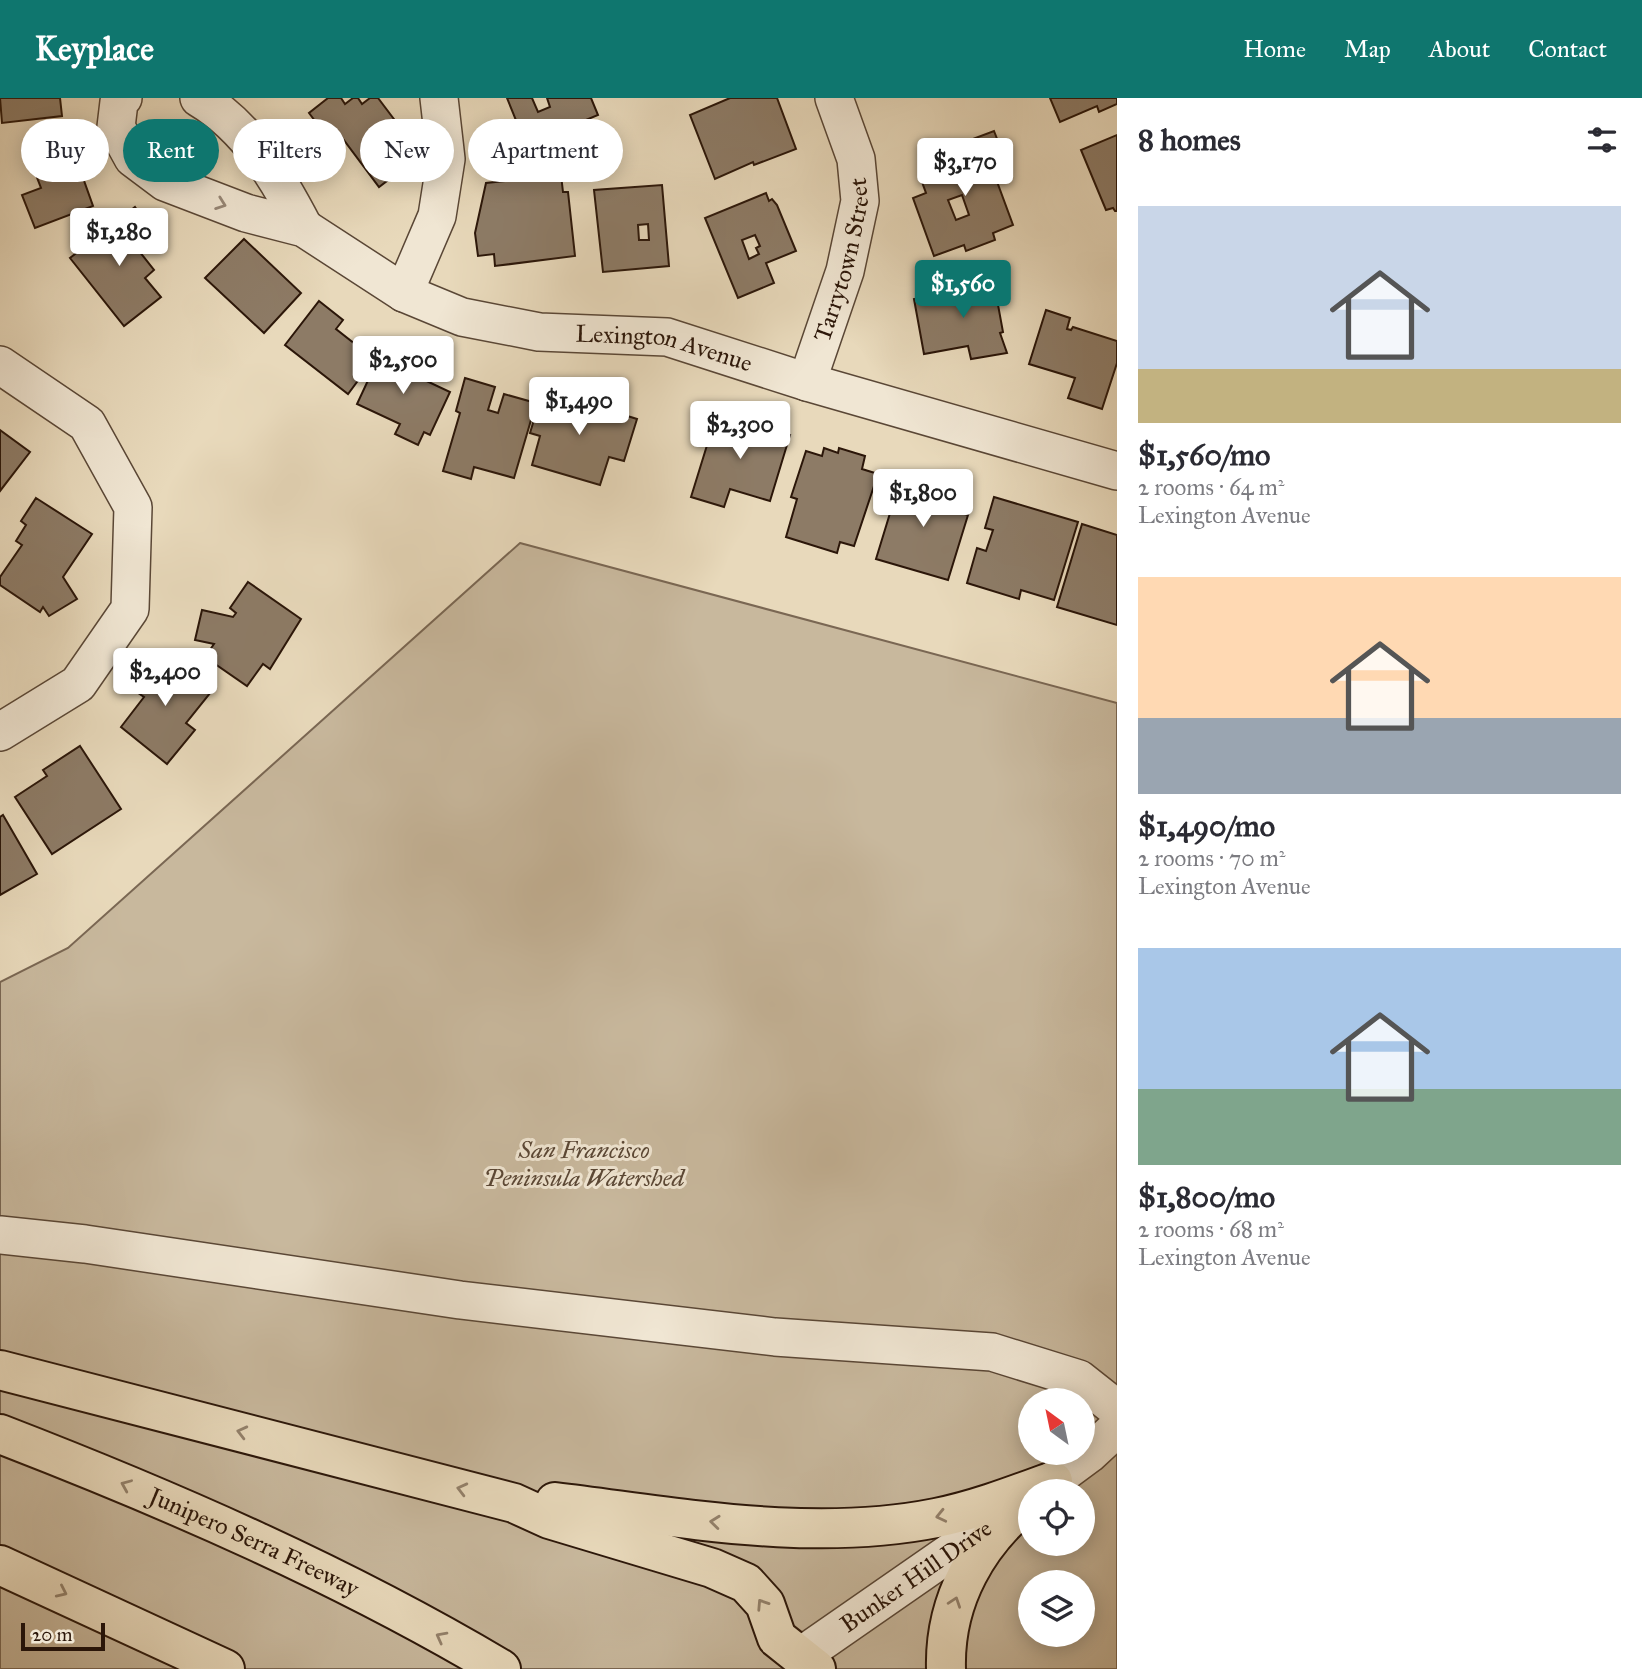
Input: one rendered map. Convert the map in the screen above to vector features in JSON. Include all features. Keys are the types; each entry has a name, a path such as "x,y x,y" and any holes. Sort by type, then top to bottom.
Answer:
{"highway":[{"path":"0,1370 514,1503 549,1519 712,1568 746,1583 765,1604 776,1638 808,1663"},
{"name":"Junipero Serra Freeway","path":"0,1434 220,1526 358,1592 501,1669"},
{"path":"514,1503 555,1502 719,1522 800,1528 868,1527 936,1518 1018,1497"},
{"path":"946,1669 946,1644 954,1601 979,1552 1018,1509"},
{"path":"0,1565 225,1669"}],"street":[{"name":"Lexington Avenue","path":"123,98 119,102 116,127 134,158 165,182 246,214 304,228 404,293 462,317 539,332 667,337 807,382 1117,471"},
{"name":"Lexington Avenue","path":"199,98 224,113 254,145 304,228"},
{"path":"404,293 438,216 446,159 439,98"},
{"name":"Tarrytown Street","path":"807,382 845,271 860,201 856,159 835,98"},
{"path":"0,365 87,424 133,507 130,609 78,684 0,732"},
{"path":"0,1235 85,1244 460,1300 775,1337 992,1352 1079,1379 1117,1409"},
{"name":"Bunker Hill Drive","path":"1056,1479 1117,1428"},
{"name":"Bunker Hill Drive","path":"808,1663 1018,1508"}],"green space":[{"name":"San Francisco Peninsula Watershed","path":"520,543 1117,703 1117,1669 0,1669 0,982 68,948"}],"building":[{"path":"0,98 60,98 62,116 2,123"},
{"path":"328,98 341,98 345,104 358,98 362,104 370,98 378,98 394,119 360,119 360,162 346,143 346,119 314,119 309,113"},
{"path":"507,98 532,98 538,112 550,107 547,98 591,98 598,115 588,119 515,119"},
{"path":"730,98 777,98 796,149 754,165 753,162 715,179 690,115"},
{"path":"1050,98 1117,98 1117,104 1099,112 1097,106 1060,122"},
{"path":"994,131 1006,162 992,168 1013,225 993,233 995,240 966,251 964,245 934,256 913,198 926,193 922,182 954,170 946,149","holes":["962,195 969,215 956,220 948,200"]},
{"path":"1117,135 1115,211 1113,208 1106,210 1081,150"},
{"path":"39,182 84,182 93,206 35,228 22,195 41,188"},
{"path":"562,182 563,192 568,192 575,256 495,266 494,254 478,256 475,233 486,183"},
{"path":"662,185 669,266 603,272 594,190","holes":["648,224 649,240 639,240 638,225"]},
{"path":"766,193 769,201 772,199 777,205 796,251 766,263 774,283 738,298 705,218","holes":["755,235 760,246 756,248 759,254 749,259 742,240"]},
{"path":"135,207 151,228 132,242 154,270 145,278 161,297 124,326 70,258"},
{"path":"244,239 301,293 264,333 205,278"},
{"path":"983,272 984,275 990,274 991,283 994,283 1003,332 1000,333 1007,353 971,359 968,346 924,354 914,299 972,289 970,274"},
{"path":"319,301 343,320 336,329 374,359 348,394 285,345"},
{"path":"1046,310 1070,318 1067,329 1071,330 1073,327 1117,341 1117,363 1102,409 1068,398 1075,378 1029,364"},
{"path":"384,346 423,365 418,377 450,392 430,435 424,432 418,445 395,434 400,424 357,404"},
{"path":"465,378 495,387 488,410 498,413 504,394 536,403 514,478 474,467 471,479 443,471 460,413 456,411"},
{"path":"543,390 637,419 624,461 609,457 600,485 532,465 540,436 530,433"},
{"path":"717,413 790,435 770,501 730,489 724,507 691,497"},
{"path":"0,430 30,452 0,491"},
{"path":"824,448 838,453 839,448 865,456 862,469 878,474 854,546 840,542 837,553 786,537 797,499 791,497 806,451 822,456"},
{"path":"902,474 962,495 957,512 968,515 948,580 876,559"},
{"path":"994,497 1078,522 1054,600 1021,590 1019,599 967,583 977,548 986,551 993,530 985,528"},
{"path":"36,498 92,534 63,577 77,599 49,616 43,607 40,612 0,585 0,577 22,545 16,541 26,525 21,521"},
{"path":"1082,524 1117,535 1117,625 1057,607"},
{"path":"248,582 301,619 270,669 263,664 247,686 205,657 214,644 195,640 202,610 233,617 236,613 230,608"},
{"path":"160,652 211,692 186,723 195,730 167,764 121,727 144,697 131,688"},
{"path":"80,746 121,809 52,854 15,797 47,776 43,770"},
{"path":"3,815 37,874 0,895 0,817"}]}
